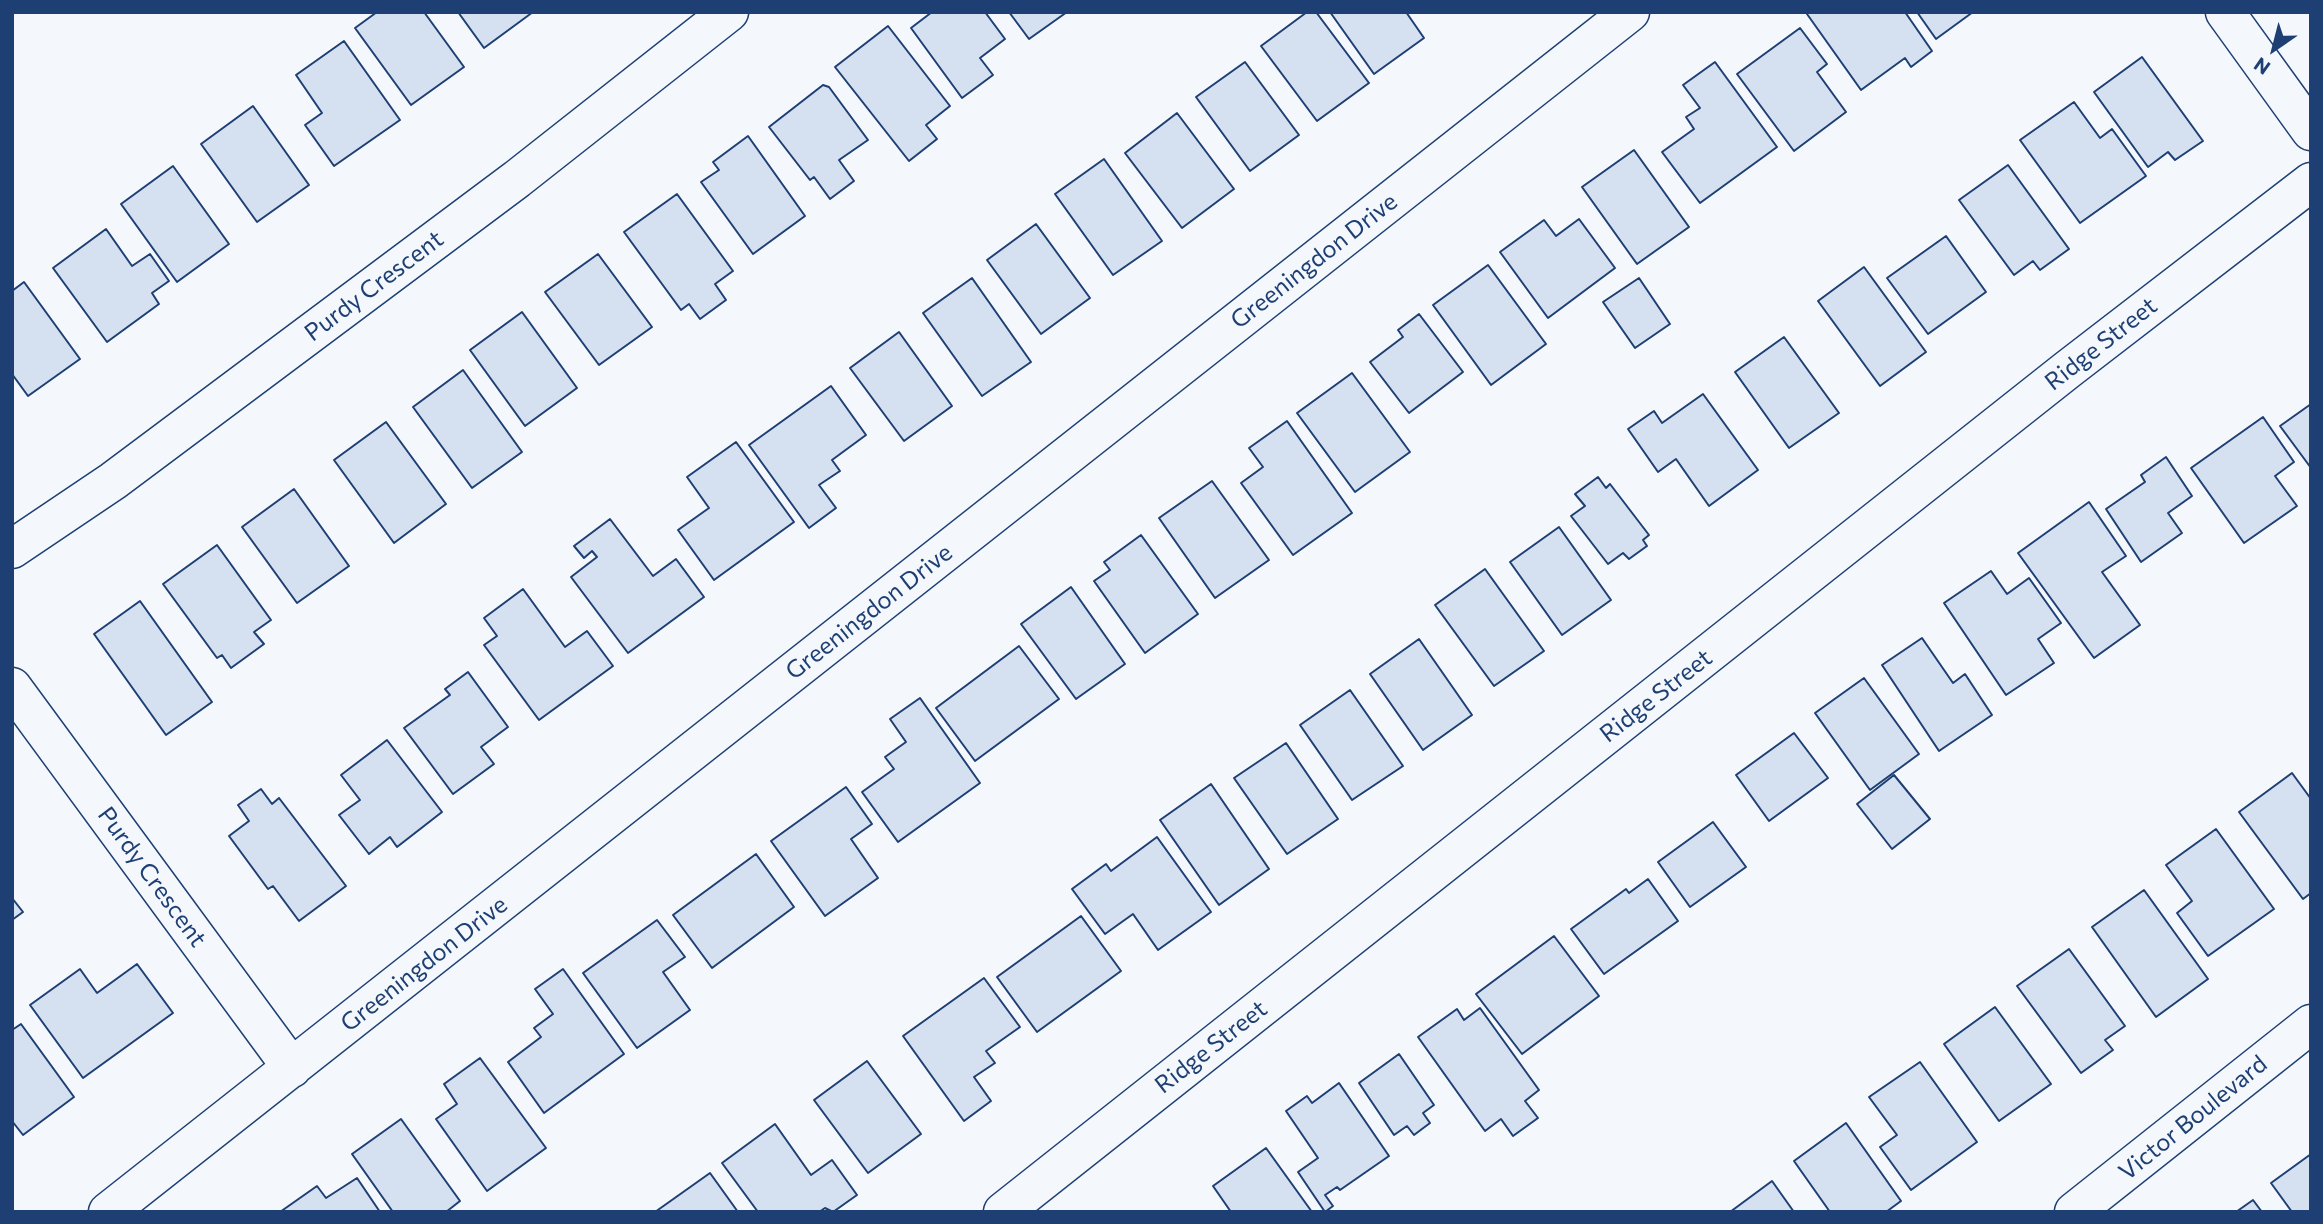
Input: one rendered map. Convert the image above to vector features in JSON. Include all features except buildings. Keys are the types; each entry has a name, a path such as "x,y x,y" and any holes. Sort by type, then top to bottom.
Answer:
{"street":[{"name":"Purdy Crescent","path":"12,549 113,481 517,179 729,12"},
{"name":"Greeningdon Drive","path":"108,1212 1630,12"},
{"path":"2225,12 2311,131"},
{"name":"Ridge Street","path":"1003,1212 2034,396 2311,182"},
{"name":"Purdy Crescent","path":"12,687 292,1068"},
{"name":"Victor Boulevard","path":"2074,1212 2311,1024"}]}
